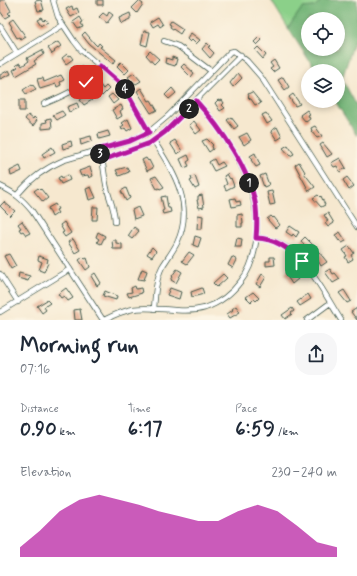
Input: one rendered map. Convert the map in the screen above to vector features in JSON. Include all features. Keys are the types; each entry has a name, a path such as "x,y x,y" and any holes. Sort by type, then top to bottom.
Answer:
{"street":[{"path":"54,0 56,12 63,25 81,50 123,86 149,132"},
{"path":"0,64 63,25"},
{"path":"0,26 17,53"},
{"path":"164,41 178,46 211,71"},
{"path":"16,195 44,170 64,160 130,141 149,132 168,116 230,52 234,51 239,54 260,77 357,227"},
{"path":"103,160 137,148 154,140 165,132 239,54"},
{"path":"44,104 82,86 100,66"},
{"path":"0,186 21,198 32,211 104,320 127,310 143,308 181,312 206,308 228,295 236,288 245,277 251,266 255,252 256,207 252,190 244,172 214,122 196,101"},
{"path":"154,140 180,190 185,218 182,232 158,278 154,309"},
{"path":"97,150 103,160 106,185 113,204 115,222"},
{"path":"256,238 273,241 283,245 292,252 310,271 341,320"},
{"path":"0,312 70,269"},
{"path":"0,274 18,302"},
{"path":"306,320 330,303"}],"green space":[{"path":"271,0 322,0 314,7 302,8 288,28"},
{"path":"322,0 357,0 357,37 345,70 345,64 311,64 306,56 345,56 345,12 301,12 301,48 288,28 302,8 314,7"},
{"path":"345,84 357,106 357,136 339,108 345,108"}],"building":[{"path":"0,0 5,0 11,11 8,13 10,15 5,18 0,11"},
{"path":"41,0 44,10 38,11 35,1"},
{"path":"97,0 103,0 103,5 97,5"},
{"path":"139,1 143,4 137,13 132,8"},
{"path":"72,6 73,10 77,8 79,13 71,17 66,9"},
{"path":"109,12 113,15 107,23 99,17 103,13 107,16"},
{"path":"130,13 130,20 121,24 119,18"},
{"path":"41,17 43,20 45,18 48,22 41,25 37,19"},
{"path":"80,17 83,22 81,23 83,27 78,29 73,22"},
{"path":"158,17 163,25 160,27 158,24 153,27 150,22"},
{"path":"13,19 26,37 21,40 19,37 17,38 11,28 12,27 9,22"},
{"path":"171,21 183,29 180,34 170,27 171,25 169,24"},
{"path":"144,31 150,32 147,46 141,44"},
{"path":"85,32 97,46 99,43 102,46 100,47 116,60 113,64 89,44 82,35"},
{"path":"191,33 200,40 196,44 192,40 190,42 187,39"},
{"path":"259,37 262,40 257,45 254,42"},
{"path":"58,42 61,46 52,54 48,48"},
{"path":"207,43 210,46 208,47 214,53 210,58 202,49"},
{"path":"258,47 266,55 263,59 255,50"},
{"path":"42,50 44,54 34,61 36,64 16,76 13,70 18,67 16,65 20,63 22,66 29,61 27,58"},
{"path":"150,51 159,59 154,64 146,55"},
{"path":"67,54 73,59 66,64 62,58"},
{"path":"172,57 177,59 175,66 165,63 166,58 172,60"},
{"path":"274,60 279,68 273,72 270,69 273,67 270,63"},
{"path":"121,62 129,70 125,74 117,66"},
{"path":"184,64 194,73 191,77 181,67"},
{"path":"81,66 84,70 75,77 72,73"},
{"path":"9,70 11,74 0,79 0,75"},
{"path":"134,73 141,81 136,84 128,77"},
{"path":"238,73 242,78 233,87 230,83"},
{"path":"61,75 64,80 60,82 61,85 57,87 56,84 40,89 37,79 43,78 44,82"},
{"path":"283,77 289,87 285,90 278,80"},
{"path":"32,84 36,89 26,94 23,90"},
{"path":"100,85 103,89 106,86 109,89 102,96 95,89"},
{"path":"141,88 157,110 151,113 137,91"},
{"path":"172,88 176,93 169,99 165,95"},
{"path":"252,92 261,103 258,105 255,105 248,97 248,94"},
{"path":"89,94 92,100 84,105 80,100"},
{"path":"112,94 118,100 113,104 108,97"},
{"path":"293,94 300,104 295,106 289,97"},
{"path":"19,100 25,100 25,111 19,111"},
{"path":"218,100 222,100 224,103 222,105 225,108 220,111 215,103"},
{"path":"77,103 79,108 69,112 67,107"},
{"path":"121,105 123,109 120,111 122,116 117,119 112,110"},
{"path":"307,110 310,114 308,115 310,119 306,122 300,115"},
{"path":"62,111 65,115 57,120 53,115"},
{"path":"266,113 272,121 267,124 262,115"},
{"path":"28,115 37,120 33,126 25,119"},
{"path":"231,117 238,126 234,129 227,120"},
{"path":"51,118 52,128 42,129 42,123 47,122 46,119"},
{"path":"128,119 132,128 127,131 125,128 122,130 121,127 124,125 122,123"},
{"path":"194,121 201,130 196,134 189,125"},
{"path":"315,126 322,136 317,138 311,131 311,128"},
{"path":"277,127 282,137 277,140 271,131"},
{"path":"108,131 110,136 99,139 98,134"},
{"path":"247,133 251,140 244,145 239,137"},
{"path":"91,136 92,141 81,145 80,139"},
{"path":"207,139 213,145 213,149 209,152 202,141"},
{"path":"175,140 182,151 177,154 170,143"},
{"path":"71,141 72,146 63,149 62,144"},
{"path":"323,143 332,154 327,157 320,145"},
{"path":"288,145 294,154 290,156 283,148"},
{"path":"52,147 55,152 44,158 42,154"},
{"path":"255,153 260,165 256,167 250,156"},
{"path":"188,155 190,160 187,162 189,166 184,168 180,159"},
{"path":"146,158 148,161 149,160 153,168 147,171 142,160"},
{"path":"340,158 346,168 340,172 337,166 334,167 331,163"},
{"path":"214,159 217,165 222,162 225,166 214,171 209,162"},
{"path":"299,162 305,172 304,173 315,187 309,191 295,165"},
{"path":"20,166 22,171 11,176 10,171"},
{"path":"90,167 93,176 89,178 88,175 81,176 79,171"},
{"path":"127,167 129,172 119,176 116,170"},
{"path":"227,174 230,179 231,178 234,186 226,190 224,186 227,184 224,176"},
{"path":"265,174 269,185 264,187 260,176"},
{"path":"68,175 70,180 61,184 58,178"},
{"path":"156,176 164,187 160,189 157,189 151,178"},
{"path":"195,176 199,187 195,189 190,181 192,180 191,177"},
{"path":"347,177 354,186 349,190 343,180"},
{"path":"91,187 96,198 89,200 86,189"},
{"path":"38,188 40,190 41,189 48,198 43,202 34,191"},
{"path":"126,188 130,198 126,201 121,191"},
{"path":"272,191 275,204 270,205 267,192"},
{"path":"202,195 204,207 199,208 197,200 198,196"},
{"path":"318,195 320,197 321,196 325,205 321,207 313,198"},
{"path":"166,196 168,208 170,208 171,212 163,214 162,211 164,210 161,197"},
{"path":"235,198 236,202 240,201 241,205 232,207 230,199"},
{"path":"4,202 15,211 10,216 0,206"},
{"path":"55,204 58,209 56,210 58,213 52,217 48,208"},
{"path":"93,207 98,207 97,220 92,220"},
{"path":"138,207 142,216 134,219 132,210"},
{"path":"328,213 334,223 328,227 325,223 328,221 324,215"},
{"path":"242,214 242,227 237,227 237,215"},
{"path":"198,215 203,216 202,229 197,229"},
{"path":"271,216 273,218 274,217 280,225 275,228 267,219"},
{"path":"22,221 30,233 26,235 19,229 21,228 18,224"},
{"path":"64,222 71,233 65,237 62,233 64,232 60,225"},
{"path":"290,226 299,232 296,237 293,234 292,236 286,232"},
{"path":"134,227 139,231 132,239 128,236"},
{"path":"98,232 105,236 101,244 97,242 99,239 96,237"},
{"path":"340,232 346,241 342,243 335,235"},
{"path":"195,236 201,238 198,247 193,245"},
{"path":"305,237 313,245 309,249 307,247 306,248 301,241"},
{"path":"237,238 242,239 241,247 235,247"},
{"path":"73,239 80,250 75,253 68,242"},
{"path":"112,240 116,240 116,243 122,244 122,249 113,249"},
{"path":"349,246 354,253 351,255 353,259 348,262 345,257 347,256 343,250"},
{"path":"152,247 156,251 152,257 147,254"},
{"path":"189,252 194,255 187,264 182,261"},
{"path":"319,252 327,262 321,266 315,255"},
{"path":"9,254 16,266 11,269 4,256"},
{"path":"39,256 48,259 44,272 39,270 42,262 38,260"},
{"path":"83,257 85,259 87,258 90,267 86,270 79,260"},
{"path":"232,257 237,260 233,268 228,265"},
{"path":"270,257 274,257 275,265 266,266 266,261 270,261"},
{"path":"142,269 147,271 144,280 138,279"},
{"path":"177,269 182,272 176,283 171,280"},
{"path":"330,269 333,274 335,273 340,279 333,283 325,272"},
{"path":"289,270 298,279 292,284 285,273"},
{"path":"19,273 30,276 28,281 18,278"},
{"path":"95,273 101,283 97,286 91,276"},
{"path":"223,274 227,278 217,287 213,283"},
{"path":"262,274 266,277 260,287 256,284"},
{"path":"135,286 136,289 141,288 142,293 129,297 127,293 132,292 131,288"},
{"path":"66,288 73,298 68,301 64,296 61,298 58,294"},
{"path":"170,288 181,292 179,299 167,295"},
{"path":"202,288 204,294 192,297 191,292"},
{"path":"344,290 351,301 347,303 339,293"},
{"path":"105,291 117,296 116,300 103,296"},
{"path":"253,292 259,298 256,301 254,299 251,302 246,297"},
{"path":"308,294 311,299 300,306 297,302"},
{"path":"47,300 50,303 44,307 46,310 42,313 37,306"},
{"path":"236,306 240,312 230,318 227,314"},
{"path":"292,308 294,311 285,319 282,315"},
{"path":"357,308 357,320 351,312"},
{"path":"80,309 82,320 75,320 74,310"}],"route":[{"path":"86,82 100,66 123,86 149,132 130,141 97,150 103,160 150,143 158,138 196,101 222,134 244,172 252,190 256,207 256,238 273,241 283,245 302,261"}]}
